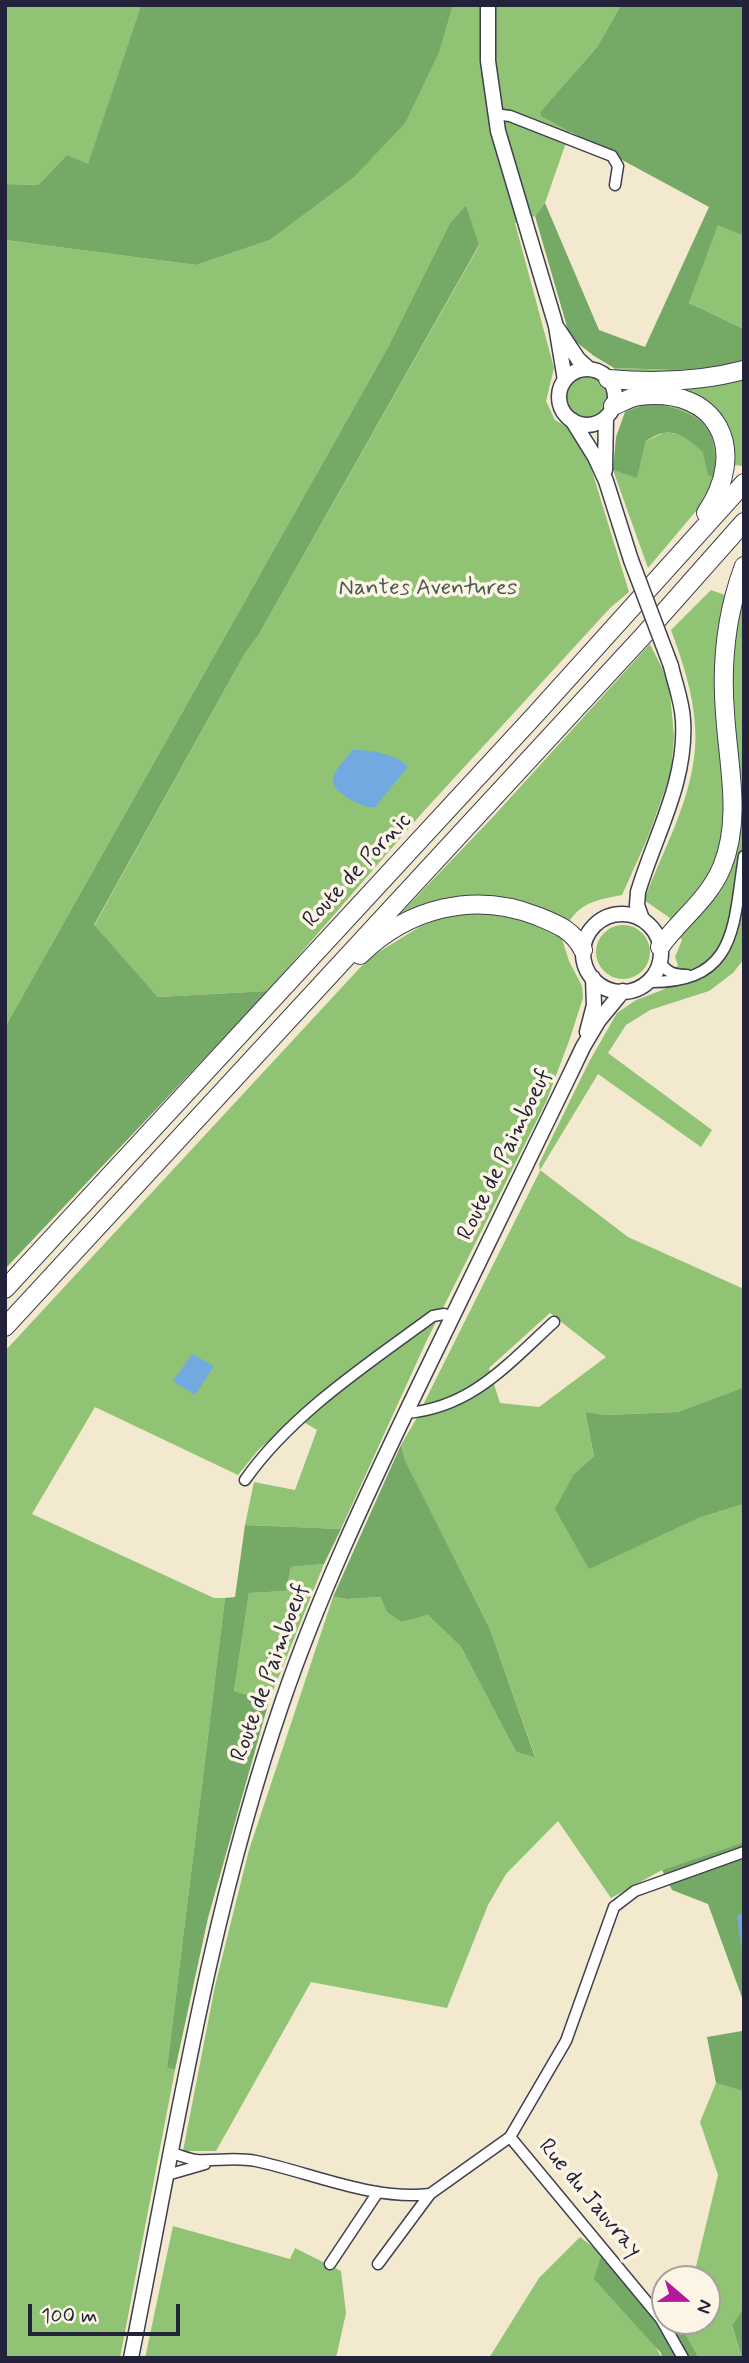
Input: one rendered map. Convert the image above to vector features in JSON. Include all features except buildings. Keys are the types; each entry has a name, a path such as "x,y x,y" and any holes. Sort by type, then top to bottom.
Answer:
{"highway":[{"path":"608,379 642,382 695,380 744,370"},
{"path":"610,412 636,396 664,396 697,405 710,413 719,424 728,449 727,475 722,489 709,509 664,561 654,584"},
{"name":"Route de Pornic","path":"5,1289 744,483"},
{"path":"5,1326 635,645 744,522"},
{"path":"660,954 673,929 710,889 727,849 733,807 725,714 724,665 730,613 744,566"},
{"path":"323,983 344,972 369,947 405,923 426,913 464,904 492,906 539,917 569,931 583,950"}],"street":[{"path":"488,5 488,61 494,114 507,168 556,326 565,380"},
{"path":"494,114 510,116 612,156 618,166 615,185"},
{"path":"556,326 578,359 589,369 608,379 614,392 604,452 606,481"},
{"path":"589,369 573,372 565,380 559,401 595,457 606,481 631,560 671,666 683,718 681,762 673,798 645,868 637,905 642,919 654,931 665,969 673,974 690,976"},
{"path":"572,420 586,425 593,424 610,412"},
{"path":"646,982 677,981 715,963 729,940 736,917 744,856"},
{"path":"645,868 626,900 587,935 583,950 586,968 593,978 606,988 623,991 637,988 646,982 654,974 660,954"},
{"path":"612,915 628,914 642,919"},
{"name":"Route de Paimboeuf","path":"583,1047 594,1005 593,978"},
{"name":"Route de Paimboeuf","path":"131,2358 216,1930 244,1823 272,1732 336,1562 406,1413 583,1047 599,1020 623,991"},
{"path":"245,1480 268,1450 341,1384 433,1315 444,1314 452,1317"},
{"path":"406,1413 438,1408 470,1394 492,1378 554,1322"},
{"path":"378,2264 430,2194 510,2137 566,2041 614,1907 635,1891 744,1852"},
{"name":"Rue du Jauvray","path":"510,2137 661,2319 682,2358"},
{"path":"171,2153 193,2160 255,2161 378,2192 414,2196 430,2194"},
{"path":"167,2175 221,2160"},
{"path":"330,2264 378,2192"}],"green space":[{"path":"5,5 141,5 88,165 67,155 38,185 5,184"},
{"path":"141,5 453,5 440,50 405,123 352,179 270,240 196,265 5,240 5,184 38,185 67,155 88,164"},
{"name":"Nantes Aventures","path":"453,5 621,5 597,47 540,112 542,116 570,131 545,203 535,216 515,223 554,368 546,401 555,420 581,435 629,592 610,608 423,812 268,991 158,997 94,926 244,655 259,634 479,246 466,205 450,223 388,347 5,1027 5,240 196,265 270,240 352,179 440,50"},
{"path":"621,5 744,5 744,236 718,225 689,303 744,329 742,365 677,370 614,368 570,337 535,216 545,203 599,330 645,347 709,207 541,116 540,112 597,47"},
{"path":"466,205 479,245 259,634 244,655 94,925 158,997 268,991 5,1269 5,1027 388,347 450,223"},
{"path":"718,224 744,236 744,329 689,303"},
{"path":"744,364 744,466 715,463 712,438 651,402 625,412 614,368 677,370"},
{"path":"588,376 603,382 609,397 603,412 588,418 573,412 567,397 573,382"},
{"path":"651,402 687,413 702,423 712,438 717,478 708,476 703,452 683,437 670,433 663,433 646,441 637,478 613,470 616,437 625,412"},
{"path":"665,432 683,435 704,452 708,476 717,478 707,498 648,568 613,470 637,477 646,441"},
{"path":"744,586 744,959 733,973 709,991 650,1010 626,1025 608,1053 712,1130 701,1147 598,1074 540,1170 628,1237 744,1289 744,1387 678,1412 604,1415 585,1413 594,1456 574,1474 698,1518 744,1504 744,1842 662,1870 611,1898 558,1821 506,1874 488,1905 447,2008 311,1982 216,2151 183,2151 215,1986 249,1850 333,1597 381,1597 402,1622 428,1615 461,1647 516,1752 535,1756 490,1629 405,1460 401,1445 540,1171 539,1164 589,1062 617,1013 636,1000 665,989 678,965 675,957 682,940 670,918 644,900 687,793 695,748 692,700 671,630 711,590 739,600","holes":["550,1313 606,1357 539,1407 500,1403 489,1368"]},
{"path":"650,644 669,682 674,736 671,773 648,837 622,895 601,899 585,906 572,917 561,936 569,961 582,986 583,998 569,1041 546,1102 426,1342 341,1529 245,1525 254,1482 295,1490 317,1430 297,1418 259,1449 238,1475 95,1407 32,1514 214,1598 225,1598 167,2068 175,2070 120,2358 5,2358 5,1351 369,958 434,921 426,904 403,914 402,912 491,819"},
{"path":"623,925 642,933 650,952 642,971 623,979 604,971 596,952 604,933"},
{"path":"744,1387 744,1504 698,1518 589,1569 555,1509 574,1474 594,1456 585,1412 604,1415 678,1412"},
{"path":"401,1445 405,1460 490,1629 535,1757 516,1752 461,1647 428,1615 402,1622 387,1612 381,1597 333,1597"},
{"path":"245,1525 341,1529 324,1564 291,1567 286,1591 249,1593 234,1691 269,1701 208,1918 175,2070 167,2068 225,1598 235,1597"},
{"path":"324,1564 269,1701 234,1691 249,1593 286,1591 291,1567"},
{"path":"744,1842 744,2003 708,1904 672,1890 662,1870"},
{"path":"744,2010 744,2097 742,2091 716,2083 707,2037 742,2031"},
{"path":"716,2083 742,2091 744,2307 732,2327 742,2358 699,2358 686,2335 721,2335 721,2265 696,2265 718,2175 700,2122"},
{"path":"173,2226 290,2259 295,2248 341,2271 346,2313 336,2358 145,2358"},
{"path":"580,2237 602,2254 662,2358 489,2358 539,2278"},
{"path":"602,2254 651,2298 651,2335 686,2335 699,2358 662,2358 661,2353 594,2279"},
{"path":"744,2307 744,2358 742,2358 732,2326"}],"water":[{"path":"352,750 382,753 408,767 375,807 363,805 342,794 333,783 336,771"},
{"path":"192,1354 214,1366 195,1395 173,1381"},
{"path":"744,1911 744,1966 737,1916"}]}
